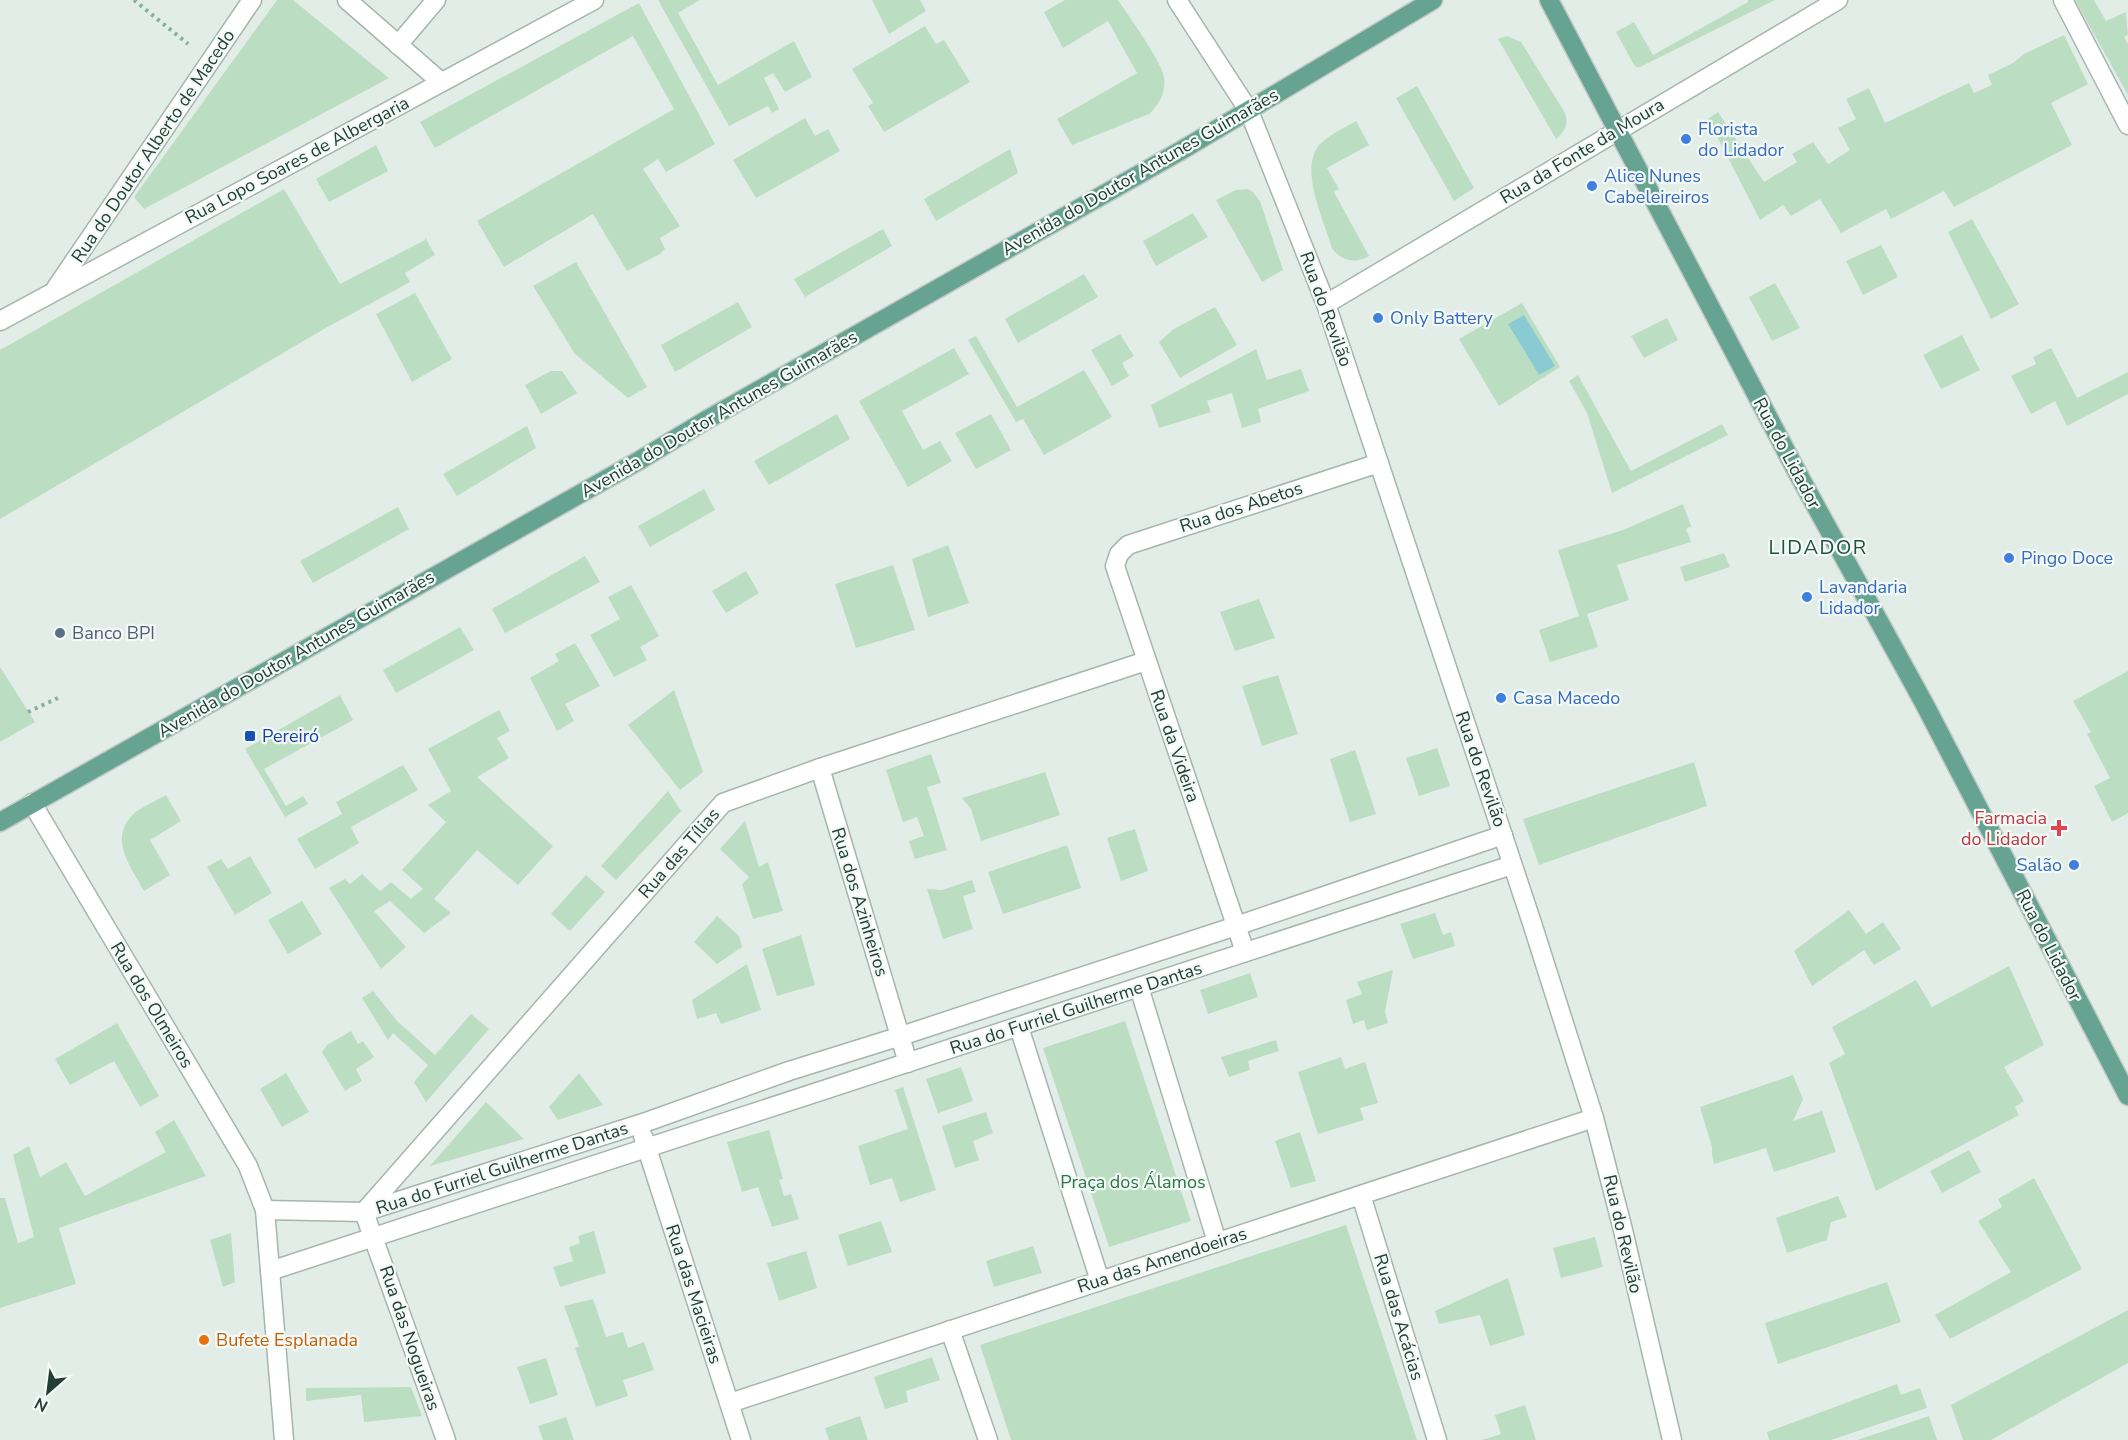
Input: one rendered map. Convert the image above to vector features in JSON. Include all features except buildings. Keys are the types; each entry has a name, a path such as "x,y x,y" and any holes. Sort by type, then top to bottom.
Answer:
{"main road":[{"name":"Avenida do Doutor Antunes Guimarães","path":"0,822 640,460 1249,111 1434,0"},
{"name":"Rua do Lidador","path":"1549,0 1797,472 1934,722 2128,1096"}],"street":[{"name":"Rua do Doutor Alberto de Macedo","path":"54,292 252,0"},
{"path":"347,0 441,82"},
{"path":"398,45 436,0"},
{"name":"Rua Lopo Soares de Albergaria","path":"0,321 594,0"},
{"name":"Rua do Revilão","path":"1177,0 1249,111 1326,304 1503,835 1594,1118 1623,1230 1672,1440"},
{"name":"Rua da Fonte da Moura","path":"1326,304 1617,129 1838,0"},
{"path":"2063,0 2128,126"},
{"name":"Rua dos Abetos","path":"1115,566 1119,554 1128,545 1379,462"},
{"name":"Rua da Videira","path":"1115,566 1236,926"},
{"name":"Rua das Tílias","path":"364,1212 723,803 820,768 1146,661"},
{"name":"Rua dos Azinheiros","path":"820,768 901,1036"},
{"name":"Rua dos Olmeiros","path":"32,803 248,1166 265,1210 284,1440"},
{"name":"Rua do Furriel Guilherme Dantas","path":"265,1210 364,1212 639,1124 789,1071 1236,926 1503,835"},
{"name":"Rua do Furriel Guilherme Dantas","path":"270,1271 1512,865"},
{"path":"1236,926 1245,952"},
{"path":"1139,987 1217,1242"},
{"path":"1019,1027 1100,1281"},
{"path":"901,1036 908,1063"},
{"name":"Rua das Amendoeiras","path":"730,1403 1594,1118"},
{"name":"Rua do Furriel Guilherme Dantas","path":"639,1124 647,1148"},
{"name":"Rua das Macieiras","path":"647,1148 741,1440"},
{"name":"Rua das Acácias","path":"1361,1194 1437,1440"},
{"name":"Rua do Furriel Guilherme Dantas","path":"364,1212 375,1237"},
{"name":"Rua das Nogueiras","path":"375,1237 446,1440"},
{"path":"950,1330 988,1440"}],"path":[{"path":"134,0 210,62"},
{"path":"28,712 60,697"}],"green space":[{"path":"277,0 293,0 389,78 144,209 134,197"},
{"path":"658,0 700,0 678,13 718,85 794,41 812,77 785,92 773,73 764,78 779,109 772,113 768,106 729,126"},
{"path":"872,0 920,0 926,11 889,34"},
{"path":"1065,0 1118,0 1144,38 1164,77 1161,97 1149,114 1072,145 1057,119 1137,73 1108,21 1063,48 1044,12"},
{"path":"1748,0 1775,0 1640,67 1636,67 1633,63 1616,32 1634,22 1653,55"},
{"path":"2075,0 2094,0 2106,21 2126,12 2128,35 2124,37 2128,44 2128,95"},
{"path":"639,3 715,144 666,172 658,159 643,169 680,226 660,238 665,249 660,254 627,271 593,214 504,267 477,221 674,109 633,36 435,148 420,122"},
{"path":"925,26 936,44 944,40 970,82 884,132 868,106 873,103 852,69"},
{"path":"2064,35 2088,84 2051,103 2072,145 1954,207 1944,191 1891,219 1886,209 1841,233 1820,199 1791,216 1783,205 1760,220 1708,119 1718,112 1764,182 1797,162 1792,154 1813,142 1828,164 1850,150 1838,128 1856,119 1846,99 1869,88 1885,123 1969,83 1974,93 1992,85 1988,75 2013,63 2024,54"},
{"path":"1507,36 1521,42 1565,113 1567,121 1565,127 1556,139 1498,39"},
{"path":"1417,86 1474,188 1454,201 1396,98"},
{"path":"805,118 815,136 828,129 840,151 756,198 733,160"},
{"path":"1356,121 1369,145 1327,168 1339,189 1334,192 1369,256 1359,260 1349,260 1339,256 1332,248 1315,195 1311,166 1320,144"},
{"path":"376,145 388,171 329,202 316,179"},
{"path":"1010,149 1018,173 936,221 924,199"},
{"path":"284,189 340,284 425,240 425,237 435,255 405,273 410,282 324,329 0,519 0,350"},
{"path":"1236,190 1252,191 1260,201 1283,270 1262,282 1216,200"},
{"path":"1193,213 1208,237 1156,266 1143,241"},
{"path":"1972,219 2019,304 1991,319 1948,232"},
{"path":"883,229 892,246 805,297 794,279"},
{"path":"1881,245 1898,277 1863,295 1846,261"},
{"path":"576,262 647,387 628,398 575,354 533,286"},
{"path":"1084,274 1098,297 1018,343 1005,319"},
{"path":"1775,283 1800,328 1772,341 1749,297"},
{"path":"415,293 452,359 412,382 376,314"},
{"path":"738,302 752,327 675,372 661,345"},
{"path":"1522,303 1560,367 1499,406 1459,339"},
{"path":"1215,307 1237,345 1180,378 1159,342 1174,329"},
{"path":"1667,318 1678,340 1644,358 1631,336"},
{"path":"1120,334 1134,356 1122,363 1129,376 1112,386 1091,350"},
{"path":"1962,335 1980,370 1941,389 1923,355"},
{"path":"976,336 1017,407 1084,370 1112,417 1044,455 1023,419 1016,422 968,340"},
{"path":"954,348 969,374 902,411 923,450 940,441 952,461 908,487 859,401"},
{"path":"2051,348 2077,398 2128,372 2128,394 2067,426 2055,401 2031,414 2011,376 2036,364 2033,357"},
{"path":"1256,349 1267,380 1301,369 1309,391 1258,409 1261,422 1242,428 1232,393 1207,401 1211,412 1159,428 1151,405"},
{"path":"551,371 562,371 577,393 541,414 525,385"},
{"path":"1578,375 1631,471 1722,424 1728,435 1612,493 1587,413 1569,381"},
{"path":"837,414 850,439 769,485 754,461"},
{"path":"991,414 1011,450 976,469 955,433"},
{"path":"527,426 536,448 457,496 443,474"},
{"path":"704,489 715,510 650,547 638,526"},
{"path":"1683,504 1691,526 1686,529 1691,542 1617,565 1629,600 1587,614 1598,647 1550,662 1539,630 1579,616 1558,550 1623,530"},
{"path":"398,507 409,529 313,583 300,561"},
{"path":"948,545 969,603 928,617 912,559"},
{"path":"1724,553 1730,567 1685,582 1680,567"},
{"path":"585,556 600,582 505,633 492,609"},
{"path":"893,565 915,630 856,648 835,584"},
{"path":"746,571 759,593 726,613 712,591"},
{"path":"631,585 659,636 640,647 647,660 614,677 590,635 620,619 608,597"},
{"path":"1259,599 1275,638 1235,651 1220,612"},
{"path":"460,627 474,650 396,693 383,670"},
{"path":"575,643 600,686 565,704 574,721 557,731 530,678 559,661 555,654"},
{"path":"0,667 35,722 0,742"},
{"path":"2128,671 2128,813 2112,822 2094,786 2110,778 2087,734 2091,732 2073,701"},
{"path":"1278,675 1298,734 1262,746 1242,686"},
{"path":"674,690 703,772 680,790 628,725"},
{"path":"340,695 353,720 264,769 286,806 303,796 308,804 285,817 245,749"},
{"path":"499,710 510,731 497,738 509,758 477,777 553,846 518,885 477,850 434,899 451,913 424,933 390,901 374,911 406,947 381,969 329,888 345,879 350,884 362,874 380,891 391,882 411,899 423,889 402,870 446,822 428,805 451,791 428,749"},
{"path":"1437,748 1450,786 1419,796 1406,758"},
{"path":"1355,750 1376,814 1350,822 1330,759"},
{"path":"931,754 941,783 927,787 947,850 915,859 909,841 924,836 917,817 903,822 886,770"},
{"path":"1694,762 1707,806 1539,865 1523,819"},
{"path":"403,765 418,790 351,827 359,843 315,869 297,839 342,814 336,802"},
{"path":"1045,772 1060,815 981,841 971,809 962,798"},
{"path":"668,791 681,811 616,880 601,866"},
{"path":"166,795 181,821 150,840 170,875 144,891 127,861 122,840 123,830 137,811"},
{"path":"745,821 759,867 768,862 783,911 753,919 742,884 749,877 720,849"},
{"path":"1135,829 1148,871 1121,881 1107,838"},
{"path":"1067,845 1081,888 1003,914 988,872"},
{"path":"250,856 272,893 235,915 207,867 221,859 228,869"},
{"path":"586,875 605,892 570,931 551,914"},
{"path":"972,880 976,892 963,896 973,929 943,939 927,889 942,890"},
{"path":"302,901 322,934 288,954 268,920"},
{"path":"1849,910 1866,934 1883,922 1901,949 1874,965 1864,950 1812,986 1794,951"},
{"path":"1435,913 1443,935 1451,932 1455,946 1413,959 1400,924"},
{"path":"717,916 739,936 742,947 717,964 694,942"},
{"path":"801,935 815,985 777,996 762,949"},
{"path":"747,964 761,1010 721,1024 716,1013 697,1019 692,1000"},
{"path":"2009,966 2044,1045 2004,1067 2024,1101 2015,1107 2019,1115 1876,1191 1829,1063 1845,1054 1832,1027 1916,980 1932,1007"},
{"path":"1393,970 1385,1012 1388,1023 1367,1030 1364,1020 1353,1024 1346,1000 1362,994 1357,982"},
{"path":"1250,973 1258,997 1208,1014 1200,990"},
{"path":"373,991 397,1021 435,1055 471,1014 489,1029 426,1102 414,1082 428,1065 393,1033 388,1040 362,998"},
{"name":"Praça dos Álamos","path":"1125,1021 1191,1221 1109,1247 1043,1048"},
{"path":"117,1023 159,1096 140,1107 114,1061 70,1085 55,1059"},
{"path":"351,1031 358,1044 363,1041 374,1057 356,1069 362,1081 345,1091 322,1052 327,1045"},
{"path":"1276,1040 1279,1051 1248,1061 1250,1070 1229,1077 1221,1057"},
{"path":"1341,1057 1345,1069 1365,1062 1378,1103 1360,1108 1364,1120 1318,1134 1298,1072"},
{"path":"961,1067 973,1101 938,1113 926,1079"},
{"path":"286,1073 309,1112 282,1127 260,1089"},
{"path":"579,1073 603,1105 558,1120 549,1107"},
{"path":"1793,1075 1803,1099 1793,1121 1822,1111 1836,1152 1774,1172 1766,1148 1714,1164 1712,1147 1700,1107"},
{"path":"903,1087 936,1190 900,1202 892,1178 870,1185 858,1146 908,1129 895,1090"},
{"path":"486,1102 524,1139 430,1166"},
{"path":"986,1112 993,1133 973,1141 979,1160 955,1168 942,1126"},
{"path":"174,1120 206,1176 59,1228 76,1284 0,1308 0,1198 5,1198 18,1243 34,1237 13,1155 29,1146 40,1177 66,1162 85,1196 166,1152 155,1132"},
{"path":"769,1130 783,1179 779,1180 784,1196 791,1194 799,1219 772,1227 758,1187 742,1192 727,1142"},
{"path":"1300,1132 1316,1181 1291,1188 1275,1141"},
{"path":"1969,1150 1981,1172 1942,1193 1930,1171"},
{"path":"2034,1178 2082,1269 1950,1339 1935,1315 2011,1272 1978,1221 2002,1207 1998,1199"},
{"path":"1838,1196 1847,1217 1831,1222 1827,1240 1787,1253 1776,1218"},
{"path":"881,1221 892,1252 848,1266 838,1235"},
{"path":"1346,1225 1417,1440 1011,1440 980,1345"},
{"path":"594,1231 606,1273 560,1287 553,1267 573,1261 569,1247 580,1243 578,1236"},
{"path":"231,1233 235,1282 223,1287 210,1240"},
{"path":"1595,1237 1603,1267 1561,1278 1553,1248"},
{"path":"1033,1246 1042,1273 994,1287 986,1261"},
{"path":"806,1251 817,1288 779,1301 767,1263"},
{"path":"1508,1278 1525,1335 1490,1346 1480,1315 1439,1324 1435,1311"},
{"path":"1887,1282 1901,1322 1778,1364 1765,1323"},
{"path":"593,1299 606,1337 623,1332 628,1348 644,1342 654,1370 623,1380 628,1396 596,1407 575,1348 579,1346 564,1306"},
{"path":"2128,1310 2128,1363 1991,1440 1963,1440 1951,1405"},
{"path":"932,1357 940,1380 906,1391 908,1402 885,1409 874,1377"},
{"path":"546,1358 558,1395 530,1404 517,1367"},
{"path":"1897,1384 1901,1395 1920,1388 1927,1408 1831,1440 1769,1440 1767,1432"},
{"path":"411,1387 422,1416 364,1422 361,1395 306,1401 306,1388"},
{"path":"1525,1405 1536,1440 1482,1440 1501,1434 1495,1415"},
{"path":"860,1416 868,1440 829,1440 825,1428"},
{"path":"1929,1416 1937,1440 1857,1440"},
{"path":"566,1417 574,1440 543,1440 538,1426"}],"water":[{"path":"1524,315 1555,366 1539,375 1508,324"}],"place":[{"name":"Florista do Lidador","path":"1686,139"},
{"name":"Alice Nunes Cabeleireiros","path":"1592,186"},
{"name":"Only Battery","path":"1378,318"},
{"name":"Pingo Doce","path":"2009,558"},
{"name":"Lavandaria Lidador","path":"1807,597"},
{"name":"Banco BPI","path":"60,633"},
{"name":"Casa Macedo","path":"1501,698"},
{"name":"Pereiró","path":"250,736"},
{"name":"Farmacia do Lidador","path":"2059,828"},
{"name":"Salão","path":"2074,865"},
{"name":"Bufete Esplanada","path":"204,1340"}],"district":[{"name":"LIDADOR","path":"1818,547"}]}
